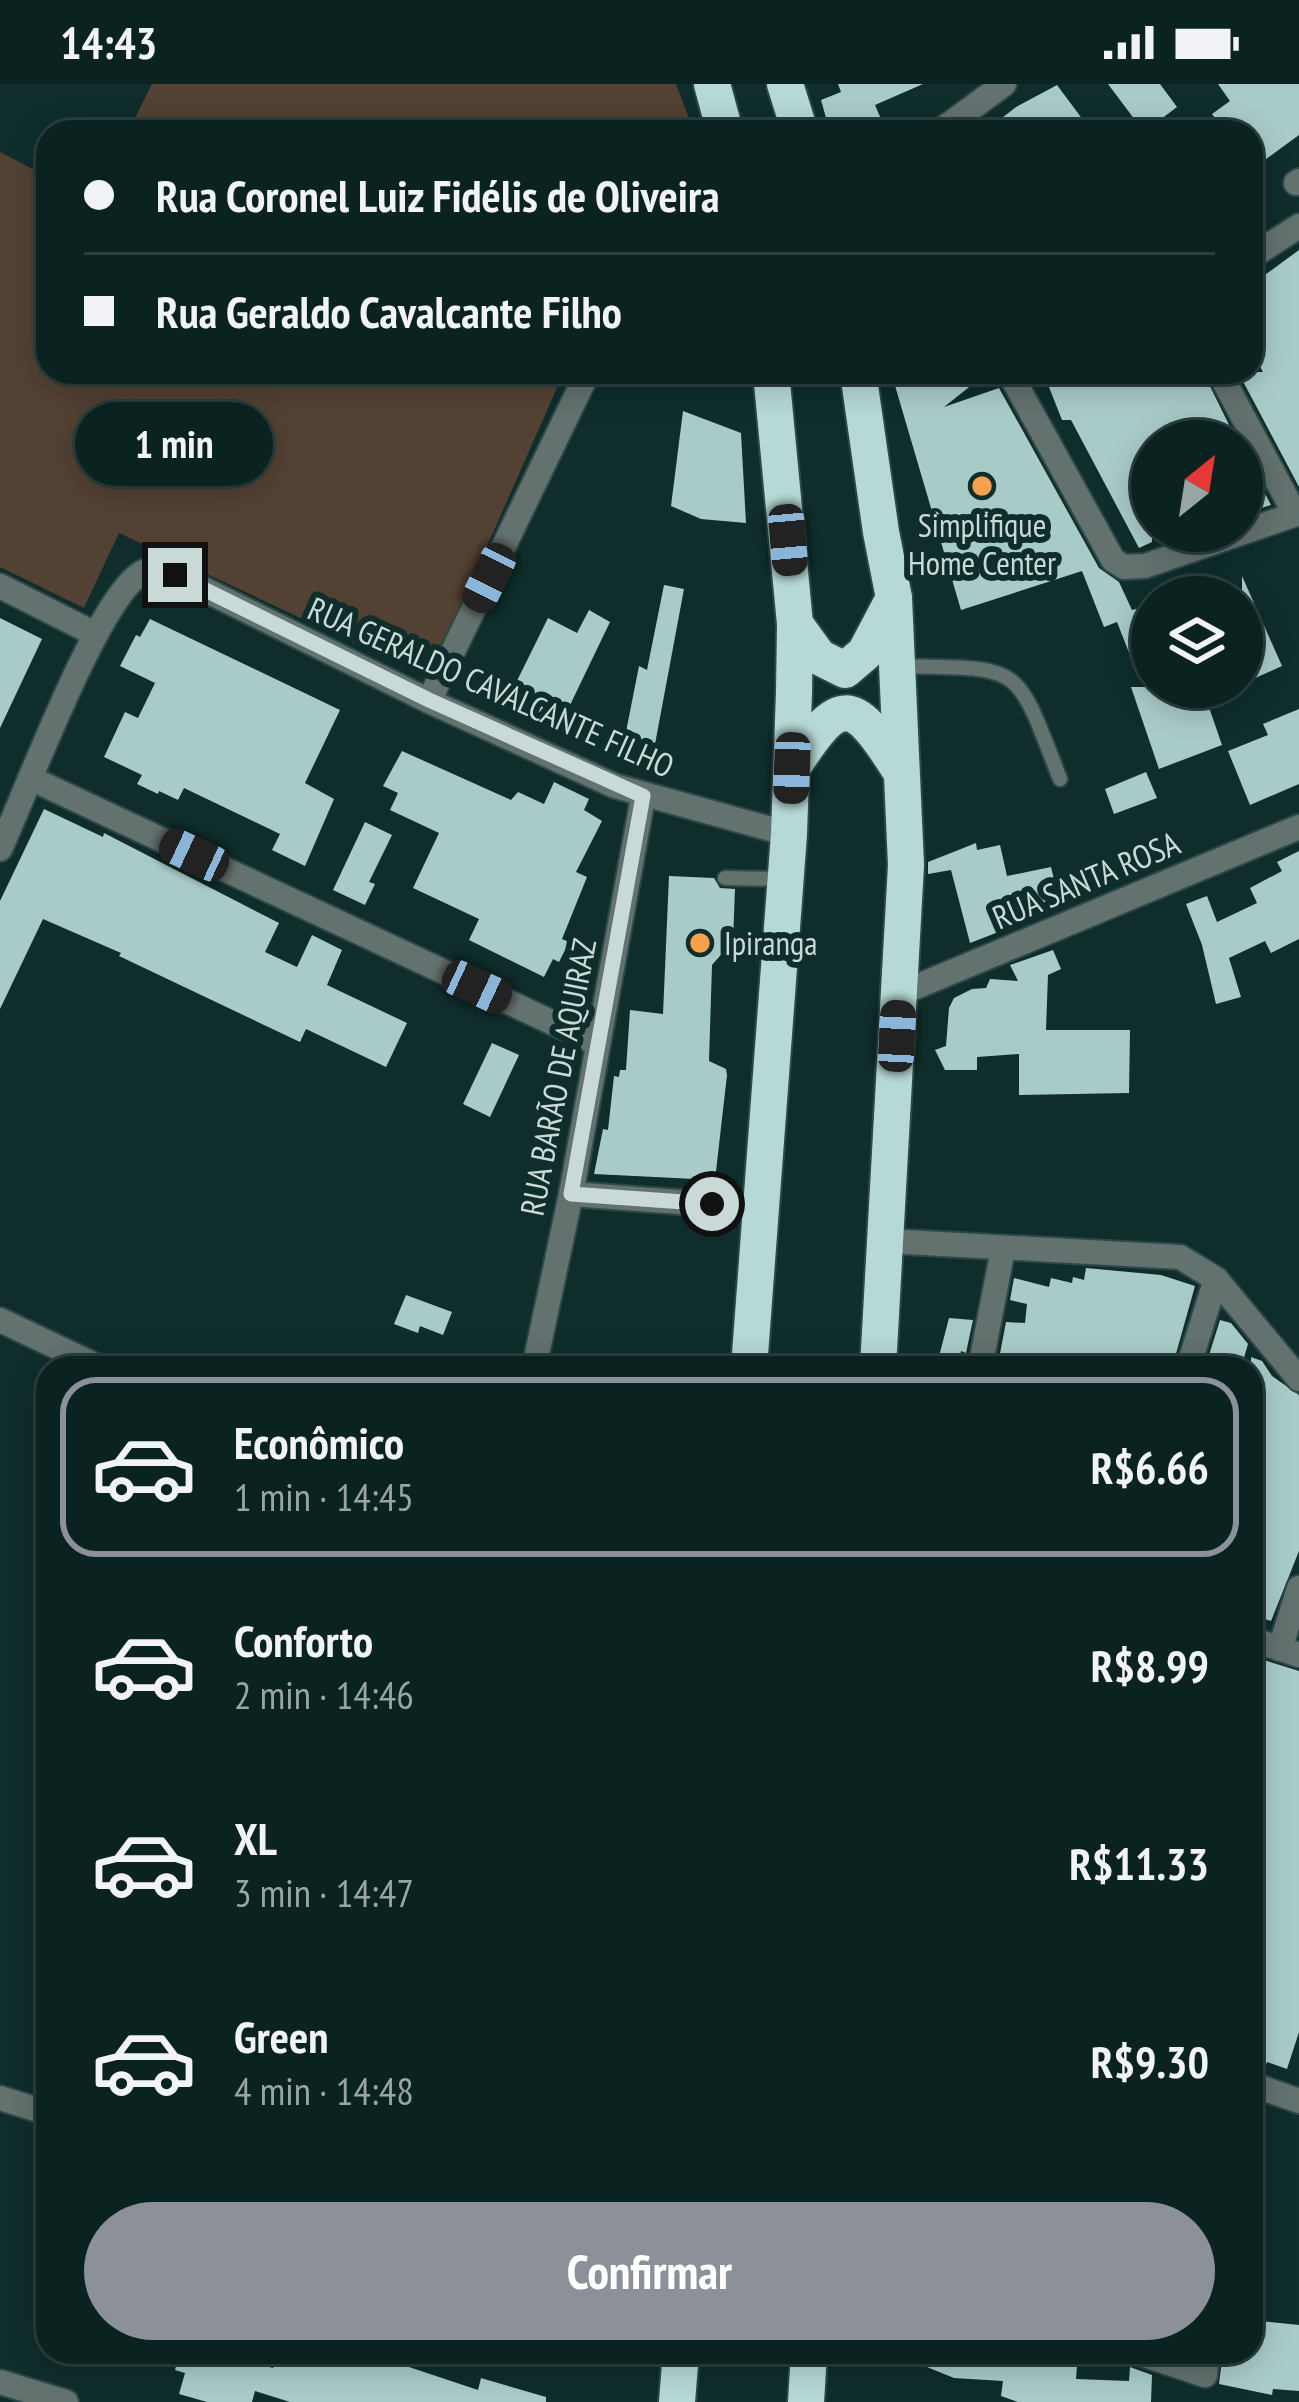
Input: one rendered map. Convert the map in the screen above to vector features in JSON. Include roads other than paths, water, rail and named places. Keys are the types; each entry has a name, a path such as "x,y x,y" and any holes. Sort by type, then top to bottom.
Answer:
{"highway":[{"path":"712,84 722,120"},
{"path":"784,84 796,120"},
{"path":"749,1356 792,768 795,624 772,384"},
{"path":"860,384 894,598 906,865 879,1356"},
{"path":"795,624 819,657 844,670 865,652 894,598"},
{"path":"792,768 824,721 840,713 850,714 873,730 902,772"},
{"path":"677,2402 679,2364"},
{"path":"806,2402 808,2364"}],"street":[{"path":"970,120 1004,84"},
{"path":"1263,248 1299,226"},
{"path":"429,700 582,384"},
{"path":"1016,384 1113,560 1124,567 1145,566 1297,514 1226,384"},
{"name":"RUA GERALDO CAVALCANTE FILHO","path":"94,634 138,575 155,569 643,796 790,834"},
{"path":"0,586 94,634 0,849"},
{"path":"32,779 598,1044"},
{"name":"RUA BARÃO DE AQUIRAZ","path":"536,1356 571,1194 643,796"},
{"name":"RUA SANTA ROSA","path":"899,994 1299,827"},
{"path":"571,1194 760,1208"},
{"path":"887,1241 1180,1257 1216,1279 1299,1379"},
{"path":"982,1356 1003,1249"},
{"path":"1192,1356 1216,1279"},
{"path":"0,1320 76,1356"},
{"path":"1289,1652 1299,1588"},
{"path":"1263,2087 1297,2094"},
{"path":"0,2098 36,2109"},
{"path":"0,2383 66,2402"}],"lane":[{"path":"897,666 987,668 1016,682 1028,696 1060,779"},
{"path":"725,878 786,880"}],"place":[{"name":"Simplifique Home Center","path":"982,486"},
{"name":"Ipiranga","path":"700,943"}]}
